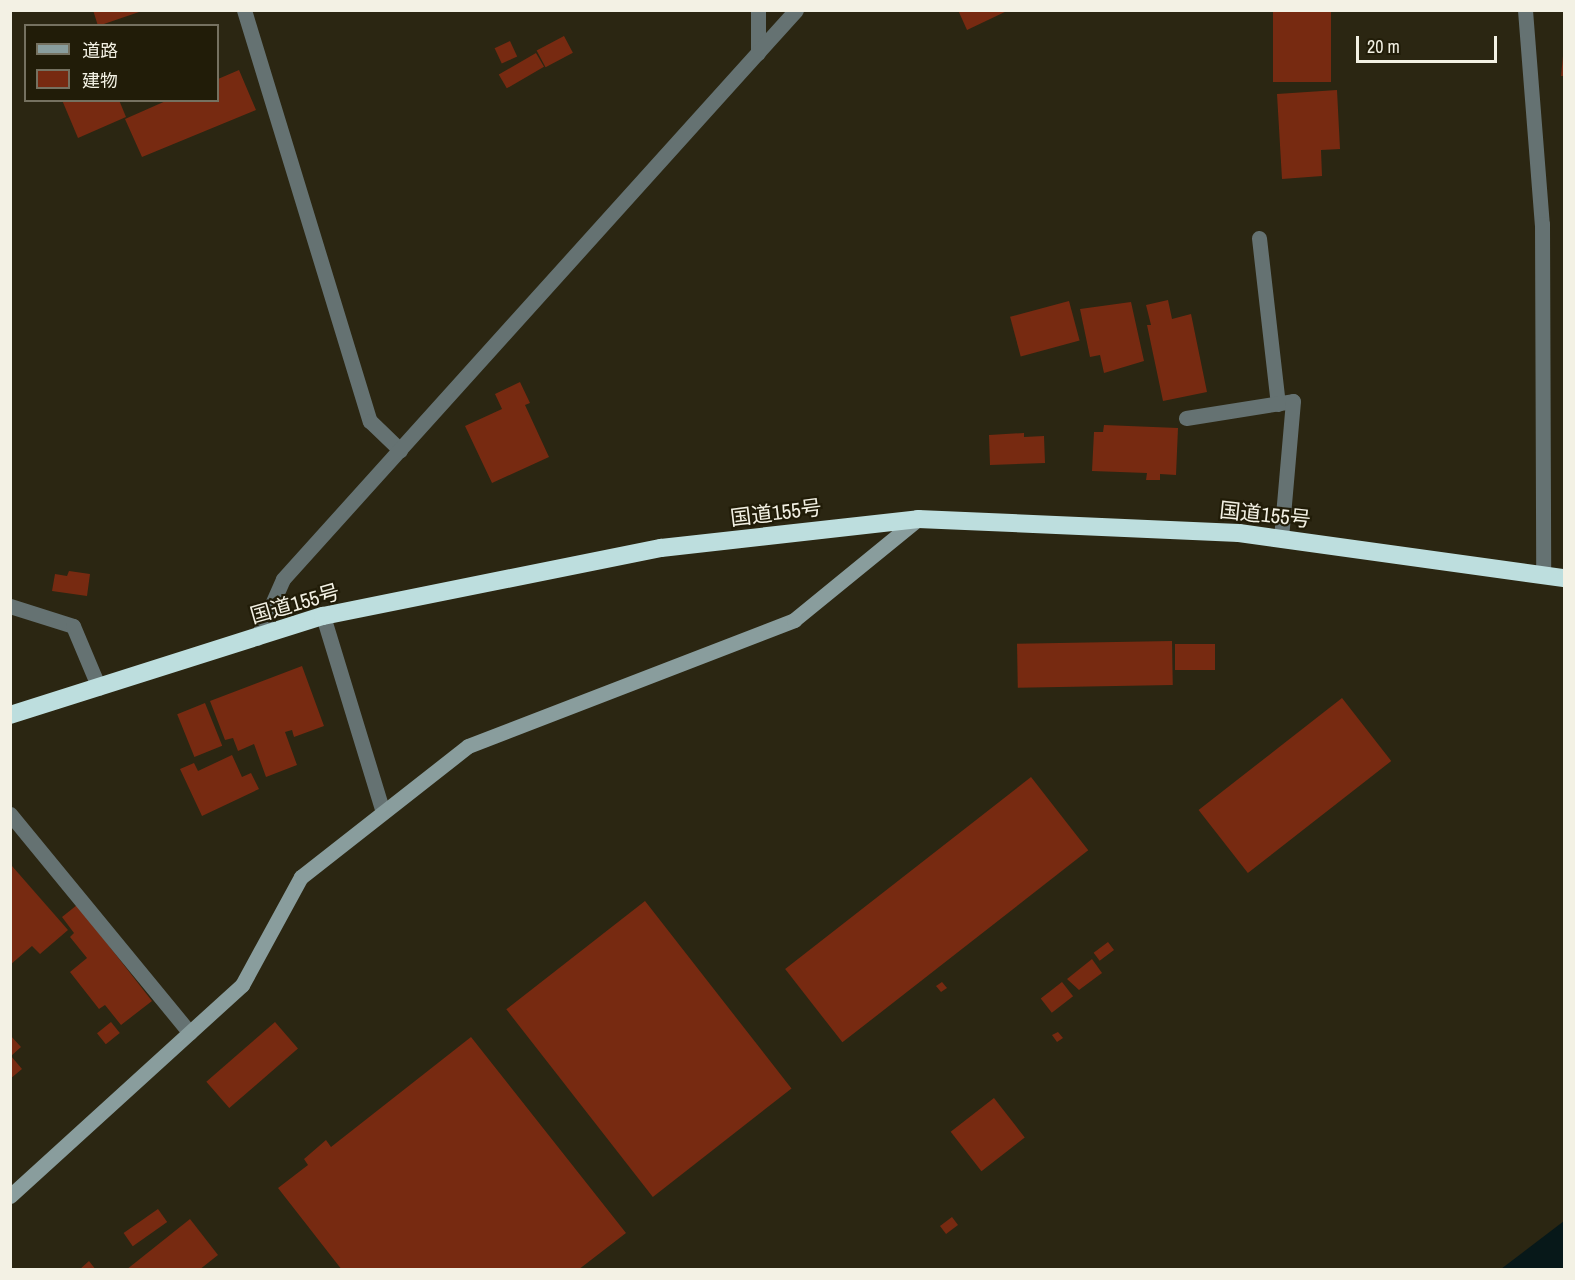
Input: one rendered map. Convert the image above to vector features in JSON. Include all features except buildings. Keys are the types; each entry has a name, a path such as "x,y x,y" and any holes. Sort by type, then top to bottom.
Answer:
{"highway":[{"name":"国道155号","path":"10,716 323,616 661,548 918,519 1239,533 1564,578"}],"street":[{"path":"244,10 370,422 400,450"},
{"path":"758,10 758,53"},
{"path":"257,638 283,579 796,10"},
{"path":"1525,10 1542,224 1543,575"},
{"path":"1259,238 1278,404"},
{"path":"1186,418 1293,401 1281,539"},
{"path":"10,1196 242,985 301,877 468,746 794,620 918,519"},
{"path":"10,606 73,626 99,688"},
{"path":"323,616 383,812"},
{"path":"10,813 190,1033"}],"shaded area":[{"path":"1564,1221 1564,1269 1501,1269"}]}
